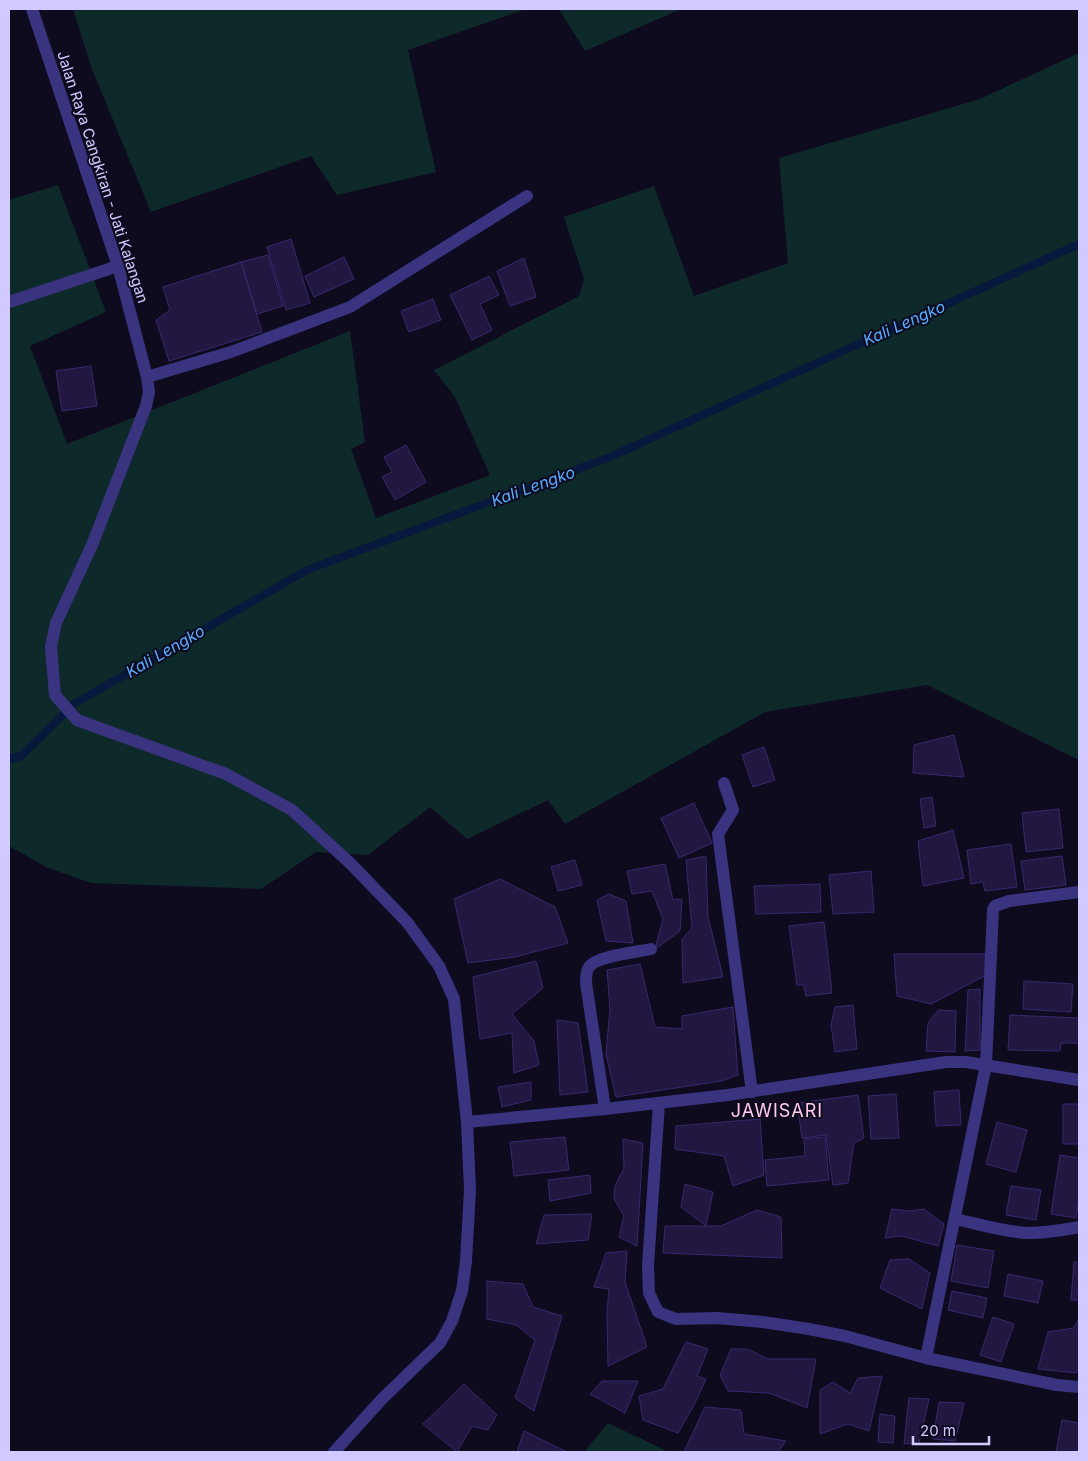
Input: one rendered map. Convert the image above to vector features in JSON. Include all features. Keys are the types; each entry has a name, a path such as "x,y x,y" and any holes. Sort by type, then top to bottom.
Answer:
{"street":[{"name":"Jalan Raya Cangkiran - Jati Kalangan","path":"32,9 118,266 147,377 149,392 146,406 92,545 56,623 51,648 55,695 77,720 226,774 292,810 350,863 407,922 439,966 454,999 467,1122 470,1190 466,1261 462,1291 452,1321 440,1343 382,1399 334,1452"},
{"path":"147,377 231,352 350,307 526,196"},
{"path":"9,302 118,266"},
{"path":"724,783 733,810 718,834 752,1092"},
{"path":"926,1358 986,1065 995,906 1009,901 1079,892"},
{"path":"605,1109 586,983 588,969 591,964 600,959 651,949"},
{"path":"467,1122 605,1109 752,1092 923,1065 966,1062 1079,1080"},
{"path":"659,1103 648,1264 649,1293 658,1312 676,1319 717,1318 809,1329 845,1336 926,1358 1079,1388"},
{"path":"955,1219 1029,1233 1060,1231 1079,1227"}],"green space":[{"path":"73,9 526,9 408,50 436,172 337,195 311,156 151,212 92,69"},
{"path":"559,9 681,9 585,51"},
{"path":"1079,53 1079,760 927,685 765,712 565,824 548,800 467,839 430,807 368,855 316,852 261,889 91,883 46,867 9,846 9,200 58,185 106,312 30,346 67,444 350,331 365,442 351,449 376,518 490,475 455,397 434,370 579,296 584,279 564,217 654,186 694,296 788,263 779,158 980,99"},
{"path":"608,1423 669,1452 584,1452"}],"building":[{"path":"291,239 310,303 286,310 267,247"},
{"path":"268,255 283,306 257,314 241,262"},
{"path":"344,257 354,279 314,297 305,276"},
{"path":"524,258 536,297 510,306 497,271"},
{"path":"241,262 262,332 169,361 156,320 170,310 163,287"},
{"path":"489,276 499,295 480,304 492,330 472,340 450,295"},
{"path":"433,299 441,320 409,332 401,311"},
{"path":"91,366 97,406 62,411 56,371"},
{"path":"406,445 426,482 395,500 382,477 392,472 384,457"},
{"path":"954,735 964,777 913,773 914,745"},
{"path":"764,747 775,780 753,787 742,755"},
{"path":"932,797 936,826 924,828 920,799"},
{"path":"694,803 712,843 679,858 661,818"},
{"path":"1059,809 1063,848 1026,852 1022,813"},
{"path":"953,830 964,878 923,886 918,841"},
{"path":"1011,844 1017,887 985,891 983,882 971,884 967,850"},
{"path":"706,856 708,917 723,977 683,983 682,939 692,928 686,860"},
{"path":"1062,856 1066,885 1025,890 1021,861"},
{"path":"575,860 582,885 558,891 551,867"},
{"path":"665,864 673,900 682,899 680,931 655,949 663,919 652,891 632,894 627,871"},
{"path":"871,871 874,912 833,914 829,875"},
{"path":"500,879 555,907 568,943 515,957 468,963 454,899"},
{"path":"820,884 821,912 756,914 754,886"},
{"path":"609,894 626,901 633,943 606,941 597,900"},
{"path":"824,922 832,993 806,996 804,985 797,985 789,926"},
{"path":"894,954 985,954 988,974 931,1004 897,996"},
{"path":"536,961 543,988 512,1014 534,1041 539,1065 514,1073 512,1033 480,1039 473,977"},
{"path":"640,964 655,1027 682,1029 682,1016 733,1007 738,1075 721,1081 616,1097 606,1054 610,1009 607,970"},
{"path":"1024,981 1073,984 1071,1012 1023,1009"},
{"path":"980,989 980,1050 965,1051 968,990"},
{"path":"853,1005 857,1049 835,1052 831,1025 835,1007"},
{"path":"938,1010 956,1011 955,1052 926,1051 928,1023"},
{"path":"1010,1015 1079,1018 1079,1043 1061,1043 1060,1051 1008,1050"},
{"path":"557,1020 578,1023 588,1092 560,1095"},
{"path":"531,1082 531,1100 502,1107 498,1087"},
{"path":"959,1090 961,1125 936,1126 934,1092"},
{"path":"896,1094 899,1138 871,1139 868,1096"},
{"path":"858,1095 864,1138 854,1143 848,1183 833,1185 826,1135 802,1138 797,1103"},
{"path":"1063,1104 1079,1104 1079,1144 1063,1144"},
{"path":"760,1119 764,1175 733,1186 724,1156 675,1149 676,1126"},
{"path":"997,1122 1027,1130 1016,1172 986,1164"},
{"path":"565,1137 569,1170 514,1176 510,1142"},
{"path":"825,1137 829,1180 767,1186 765,1160 805,1156 804,1139"},
{"path":"623,1139 643,1143 637,1246 619,1237 624,1216 614,1199 615,1186 624,1168"},
{"path":"1060,1155 1079,1158 1079,1199 1076,1218 1051,1214"},
{"path":"590,1175 591,1193 550,1201 548,1180"},
{"path":"685,1184 713,1192 706,1226 681,1207"},
{"path":"1011,1186 1041,1190 1036,1220 1006,1215"},
{"path":"892,1209 910,1211 924,1209 944,1224 938,1246 902,1236 885,1238"},
{"path":"757,1210 781,1217 782,1258 663,1253 665,1226 721,1226"},
{"path":"592,1214 588,1240 536,1244 544,1215"},
{"path":"957,1245 994,1251 988,1288 951,1281"},
{"path":"627,1251 625,1282 647,1347 608,1366 607,1313 609,1289 594,1287 606,1253"},
{"path":"909,1259 930,1273 922,1309 880,1288 890,1260"},
{"path":"1074,1262 1079,1262 1079,1300 1071,1300"},
{"path":"1008,1274 1043,1281 1038,1303 1004,1296"},
{"path":"487,1281 523,1284 533,1307 562,1316 534,1411 515,1398 535,1340 516,1325 487,1319"},
{"path":"952,1291 987,1298 983,1318 948,1310"},
{"path":"993,1317 1014,1324 1001,1362 980,1355"},
{"path":"1079,1318 1079,1367 1076,1373 1038,1369 1048,1332 1074,1328"},
{"path":"686,1342 708,1349 697,1376 706,1379 678,1433 643,1420 639,1396 663,1389"},
{"path":"731,1349 747,1349 768,1359 816,1359 807,1408 769,1393 728,1391 720,1375"},
{"path":"882,1376 869,1431 848,1424 820,1434 820,1390 833,1382 850,1393 858,1378"},
{"path":"602,1381 638,1381 625,1413 590,1394"},
{"path":"464,1384 497,1415 488,1430 472,1426 457,1452 423,1424"},
{"path":"909,1398 929,1399 919,1443 904,1444"},
{"path":"939,1402 964,1403 955,1441 933,1439"},
{"path":"705,1407 741,1410 744,1434 786,1441 778,1452 684,1452"},
{"path":"880,1414 895,1416 893,1443 878,1442"},
{"path":"1062,1420 1079,1423 1079,1452 1056,1452"},
{"path":"524,1431 567,1452 517,1452"}],"waterway":[{"name":"Kali Lengko","path":"9,759 21,756 74,704 307,570 610,457 1079,244"}],"district":[{"name":"JAWISARI","path":"777,1110"}]}
